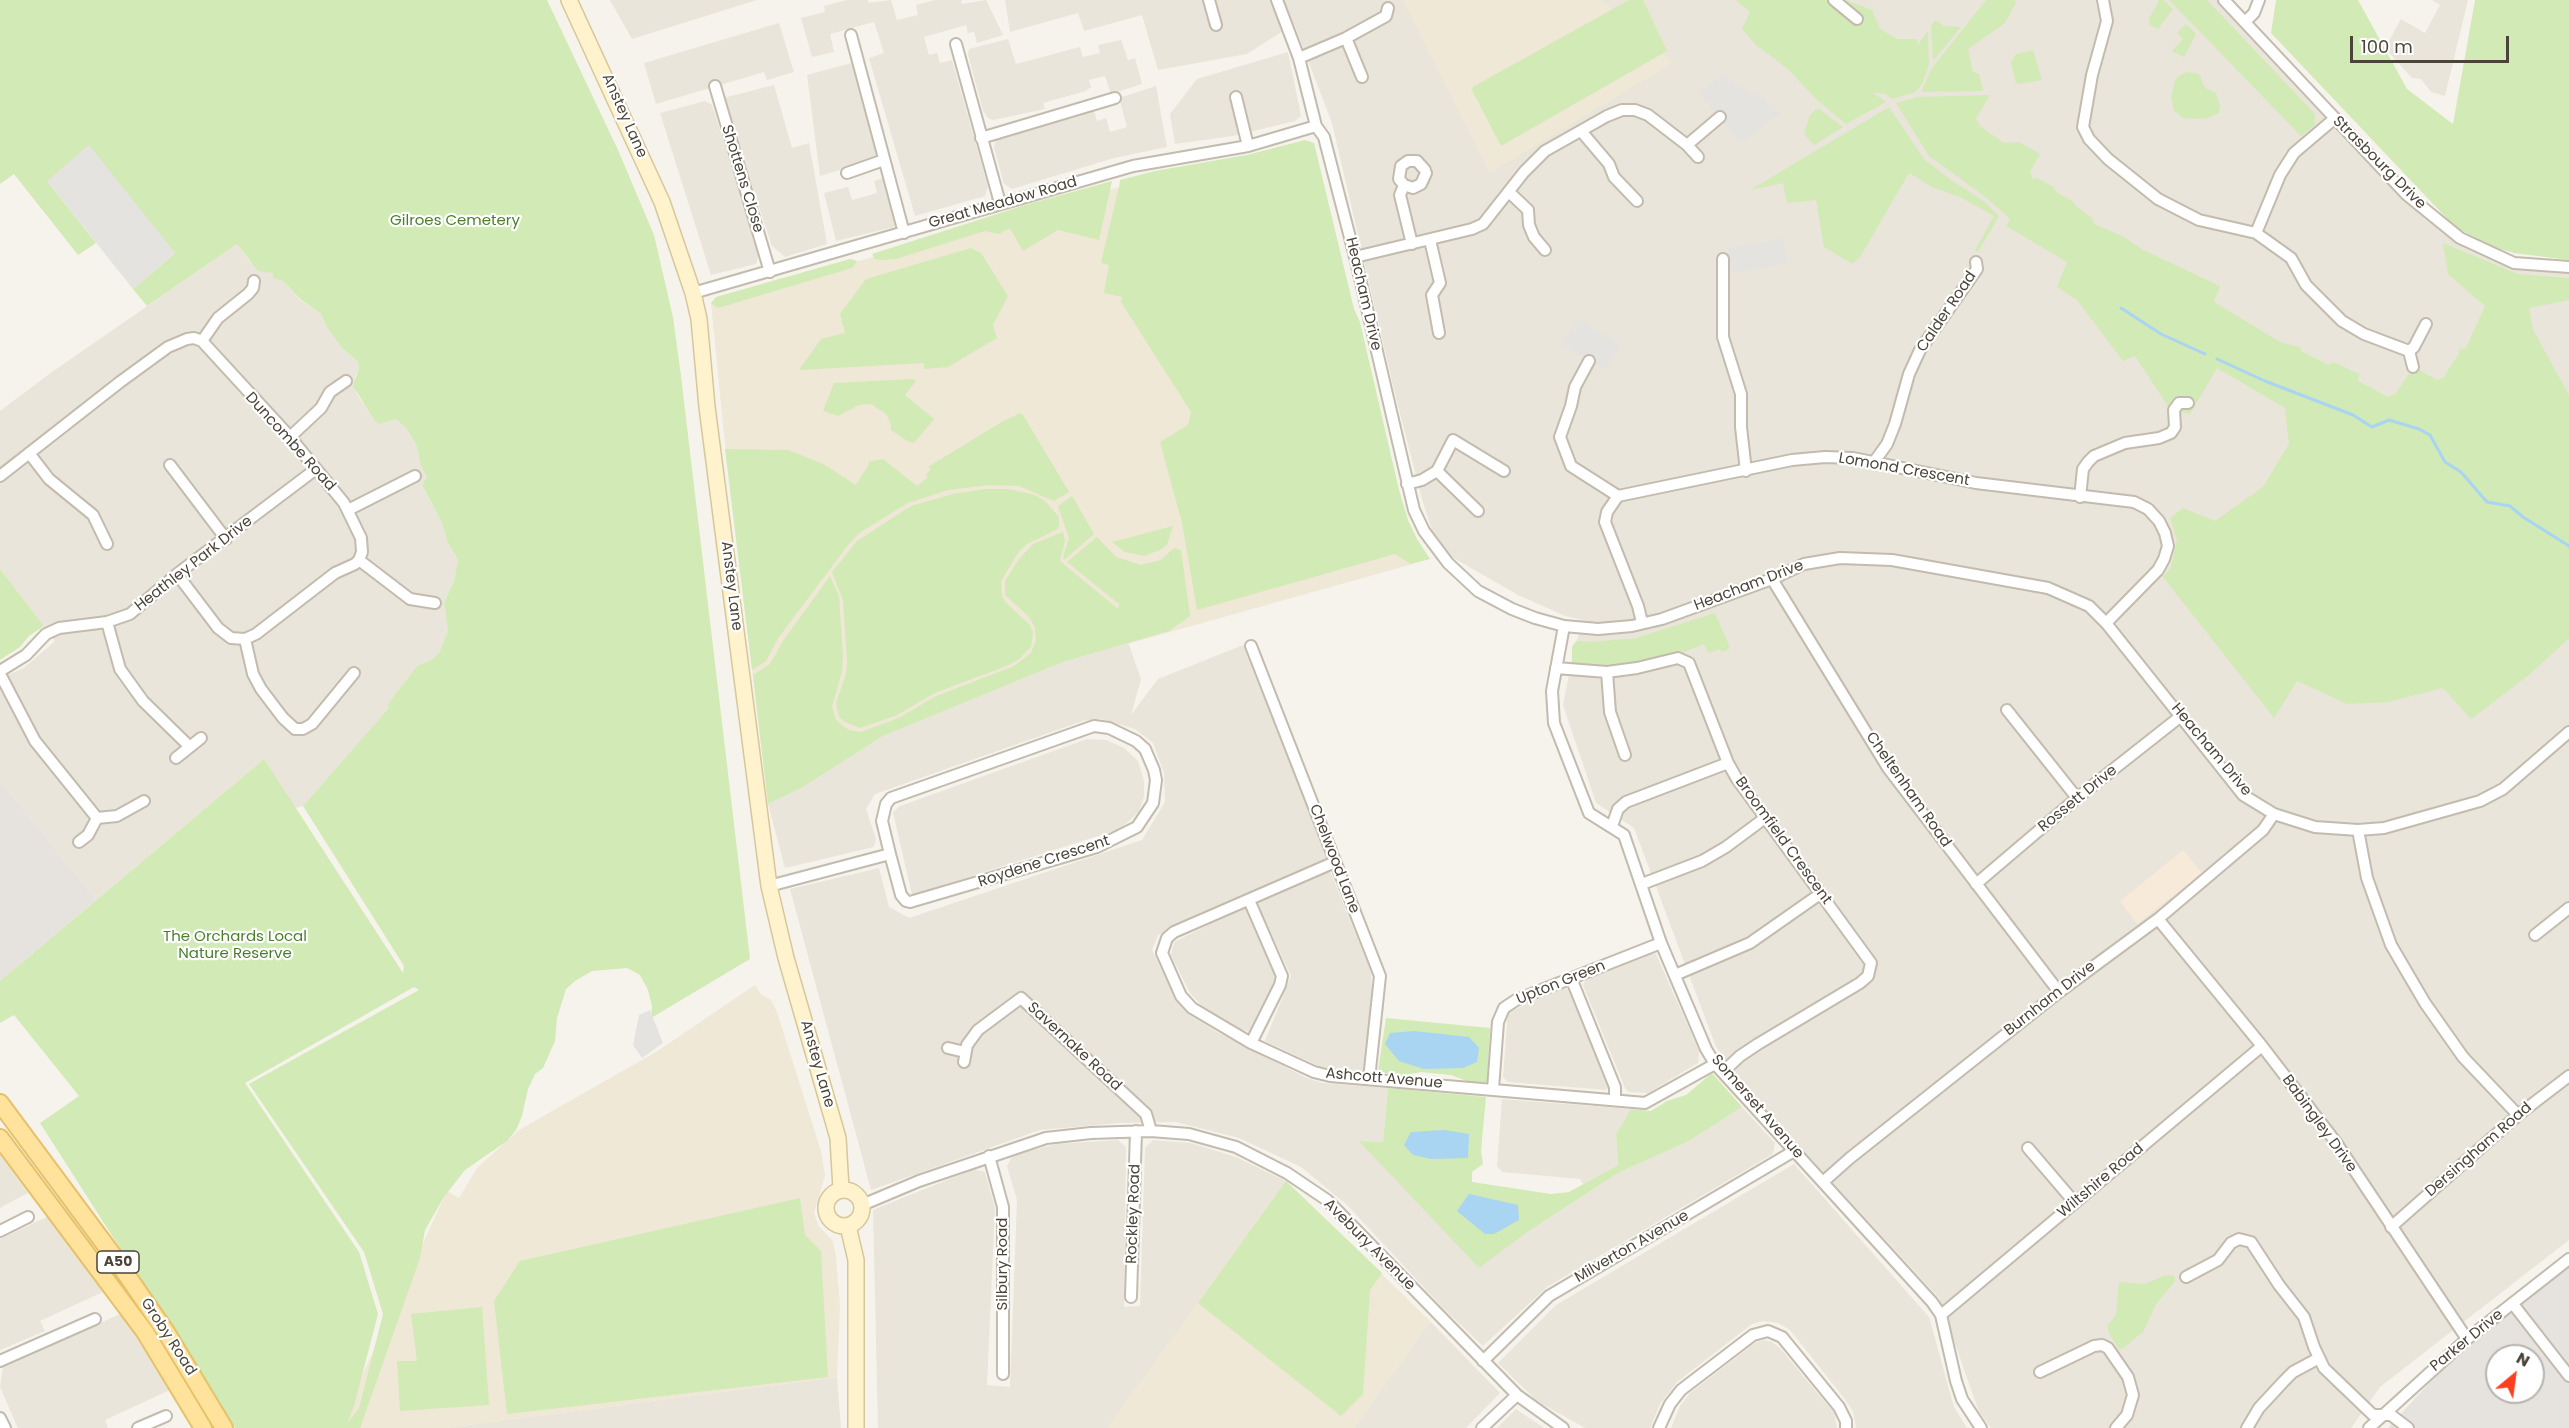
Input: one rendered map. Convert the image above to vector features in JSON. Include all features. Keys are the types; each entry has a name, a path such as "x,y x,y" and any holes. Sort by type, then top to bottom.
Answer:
{"main road":[{"name":"Anstey Lane","path":"569,0 662,202 693,293 699,319 707,407 769,886 786,958 838,1138 841,1189"},
{"name":"Groby Road","path":"0,1103 116,1258 166,1332 224,1428"},
{"name":"Groby Road","path":"0,1138 145,1332 203,1428"},
{"path":"841,1189 854,1192 862,1205 862,1212 856,1222 848,1226 831,1222 825,1211 829,1197 841,1189"},
{"path":"848,1226 856,1260 856,1428"}],"street":[{"path":"1209,0 1216,25"},
{"name":"Heacham Drive","path":"1277,0 1299,58 1316,126 1324,137 1355,257 1407,484 1424,531 1448,563 1478,591 1512,609 1564,626 1606,629 1632,626 1675,615 1772,579 1804,564 1840,558 1892,560 2048,588 2089,606 2106,623 2243,795 2274,814 2315,827 2358,830 2384,828 2480,801 2503,789 2569,732"},
{"path":"1834,0 1857,19"},
{"path":"2103,0 2107,21 2092,75 2083,127 2089,139 2108,159 2158,199 2199,220 2256,233 2291,258 2306,285 2342,321 2364,334 2409,351"},
{"name":"Strasbourg Drive","path":"2224,0 2406,194 2460,238 2514,263 2569,267"},
{"path":"2246,22 2254,13 2259,0"},
{"path":"1299,58 1346,38 1386,16 1388,8"},
{"path":"851,35 904,233"},
{"path":"1346,38 1362,78"},
{"path":"956,44 1000,203"},
{"name":"Shottens Close","path":"715,86 770,272"},
{"path":"1236,97 1248,146"},
{"path":"981,138 1115,98"},
{"path":"1355,257 1430,240 1483,224 1545,151 1622,110 1635,110 1648,116 1687,145 1698,157"},
{"path":"1687,145 1720,117"},
{"path":"2256,233 2280,175 2295,153 2334,119"},
{"name":"Great Meadow Road","path":"693,293 1132,166 1248,146 1316,126"},
{"path":"1581,131 1609,164 1614,177 1637,201"},
{"path":"847,173 884,160"},
{"path":"1417,161 1425,171 1424,181 1417,187 1404,186 1398,174 1404,162 1417,161"},
{"path":"1404,186 1400,195 1412,244"},
{"path":"1509,192 1527,210 1534,237 1545,250"},
{"path":"1430,240 1440,283 1431,295 1438,333"},
{"path":"1724,259 1723,338 1741,394 1741,427 1746,471"},
{"name":"Calder Road","path":"1874,462 1887,444 1909,374 1920,350 1977,269 1976,262"},
{"path":"0,476 168,347 187,339 194,338 202,341 218,318 248,294 253,288 254,281"},
{"path":"2409,351 2414,348 2426,324"},
{"name":"Duncombe Road","path":"202,341 290,437 348,510 361,538 359,560"},
{"path":"2409,351 2413,367"},
{"path":"1589,361 1575,387 1570,411 1560,437 1571,466 1618,496 1607,512 1605,522 1638,606 1642,622"},
{"path":"290,437 321,408 330,392 346,381"},
{"path":"2080,497 2084,469 2094,456 2125,443 2170,434 2175,427 2174,410 2179,403 2188,403"},
{"path":"1407,484 1422,480 1437,471 1453,440 1504,471"},
{"path":"29,453 49,479 93,515 107,544"},
{"name":"Lomond Crescent","path":"1618,496 1792,460 1825,457 1853,458 1976,483 2134,502 2148,509 2159,521 2168,546 2158,570 2106,623"},
{"path":"170,465 226,539"},
{"name":"Heathley Park Drive","path":"0,672 26,655 46,634 59,628 107,622 130,614 177,574 226,539 316,468"},
{"path":"1437,471 1478,511"},
{"path":"348,510 415,476"},
{"path":"177,574 218,628 231,638 245,639 256,634 335,573 359,560 410,598 435,603"},
{"name":"Cheltenham Road","path":"1772,579 1888,768 2059,992"},
{"path":"107,622 120,669 143,701 190,747"},
{"name":"Somerset Avenue","path":"1564,626 1552,691 1554,723 1590,813 1624,835 1661,943 1706,1049 1715,1064 1921,1289 1941,1315 1962,1399 1981,1428"},
{"path":"245,639 253,674 283,718 295,729 303,729 320,716 354,673"},
{"name":"Chelwood Lane","path":"1251,646 1380,976 1369,1079"},
{"name":"Broomfield Crescent","path":"1557,668 1607,672 1637,668 1678,657 1689,663 1728,763 1765,818 1868,958 1871,969 1860,982 1758,1044 1740,1056 1723,1072"},
{"path":"0,672 35,741 97,818"},
{"path":"1607,672 1610,712 1625,755"},
{"path":"2007,710 2077,798"},
{"name":"Rossett Drive","path":"1976,884 2077,798 2181,716"},
{"name":"Roydene Crescent","path":"1094,726 1122,733 1144,748 1150,759 1156,780 1153,803 1137,827 1097,847 910,902 901,895 890,854 882,821 886,804 891,798 1094,726"},
{"path":"176,758 201,738"},
{"path":"1612,826 1618,809 1626,802 1728,763"},
{"path":"97,818 117,816 144,801"},
{"name":"Burnham Drive","path":"1823,1182 2059,992 2158,919 2263,830 2274,814"},
{"path":"79,842 88,835 97,818"},
{"path":"1642,884 1702,861 1726,847 1765,818"},
{"path":"2358,830 2367,878 2391,945 2425,1003 2463,1057 2518,1115"},
{"path":"769,886 890,854"},
{"path":"1251,1043 1280,985 1282,976 1249,900 1335,862"},
{"path":"1675,975 1750,943 1820,894"},
{"name":"Ashcott Avenue","path":"1249,900 1174,932 1164,942 1162,953 1182,996 1192,1008 1251,1043 1314,1072 1369,1079 1645,1103 1715,1064"},
{"path":"2535,935 2569,908"},
{"name":"Babingley Drive","path":"2158,919 2262,1046 2335,1141 2467,1339"},
{"name":"Upton Green","path":"1492,1089 1499,1016 1504,1008 1516,1000 1661,943"},
{"path":"1571,978 1616,1087 1615,1100"},
{"name":"Savernake Road","path":"948,1048 964,1057 978,1030 1000,1011 1021,998 1146,1114 1151,1131"},
{"name":"Wiltshire Road","path":"1941,1315 2262,1046"},
{"name":"Dersingham Road","path":"2391,1227 2518,1115 2569,1076"},
{"name":"Rockley Road","path":"1131,1297 1136,1131"},
{"name":"Avebury Avenue","path":"862,1205 989,1156 1046,1138 1151,1131 1189,1134 1236,1147 1287,1173 1327,1200 1517,1395 1563,1428"},
{"path":"2028,1148 2075,1203"},
{"name":"Milverton Avenue","path":"1483,1361 1548,1296 1794,1150"},
{"name":"Silbury Road","path":"989,1156 1003,1207 1003,1374"},
{"path":"0,1231 28,1217"},
{"path":"2186,1277 2218,1260 2231,1243 2239,1239 2251,1242 2279,1285 2304,1317 2319,1358 2347,1391 2373,1415 2391,1415 2408,1428"},
{"name":"Parker Drive","path":"2369,1428 2467,1339 2569,1259"},
{"path":"2513,1304 2569,1376"},
{"path":"0,1360 95,1319"},
{"path":"1659,1428 1670,1404 1681,1390 1753,1335 1768,1331 1782,1336 1839,1407 1846,1421 1846,1428"},
{"path":"2040,1372 2094,1346 2102,1345 2108,1348 2128,1377 2133,1395 2127,1415 2116,1428"},
{"path":"2247,1428 2259,1408 2293,1372 2319,1358"},
{"path":"1482,1428 1517,1395"},
{"path":"138,1428 166,1416"},
{"path":"0,1418 4,1428"}],"shaded area":[{"path":"610,0 757,0 632,39"},
{"path":"847,0 868,0 869,3 891,0 897,20 918,15 916,5 935,0 961,0 962,4 986,0 1003,35 977,43 974,32 968,33 966,25 924,37 929,55 937,53 940,63 952,60 988,187 985,196 915,216 869,58 884,53 874,22 830,34 834,52 812,57 801,18 825,12 824,6"},
{"path":"1005,0 2225,0 2334,119 2460,238 2514,263 2569,267 2569,1240 2380,1387 2351,1428 1991,1428 1979,1412 1939,1298 1756,1099 1716,1047 1634,828 1596,803 1563,705 1583,620 1565,616 1518,595 1438,549 1422,499 1394,390 1332,123 1294,24 1247,54 1158,70 1142,15 1084,31 1078,13 1010,32"},
{"path":"1403,0 1600,0 1650,35 1672,63 1490,173"},
{"path":"2432,0 2468,0 2445,96 2431,92 2421,79 2412,78 2385,48 2401,19 2425,33 2440,5"},
{"path":"779,23 794,72 767,80 764,72 656,104 644,63"},
{"path":"1008,39 1016,64 1080,47 1083,57 1100,53 1098,45 1121,40 1128,60 1135,58 1142,84 1111,94 1105,76 1089,80 1091,87 1086,91 1043,103 1045,109 993,120 988,118 983,111 968,54 969,49"},
{"path":"1288,52 1301,116 1295,121 1233,136 1175,144 1170,114 1197,79"},
{"path":"855,62 879,158 820,176 807,75"},
{"path":"1725,73 1736,85 1741,85 1752,96 1759,93 1781,113 1741,143 1699,93"},
{"path":"774,85 792,148 809,143 827,244 785,257 772,246 723,98"},
{"path":"1156,86 1167,147 1114,158 1012,189 1004,184 994,148 996,139 1000,136 1093,108 1097,121 1106,118 1110,132 1127,127 1119,98"},
{"path":"705,101 712,105 759,253 756,264 711,275 660,113"},
{"path":"89,145 175,253 133,289 47,181"},
{"path":"884,178 896,217 894,227 836,241 824,193 848,187 852,200 877,193 874,181"},
{"path":"1119,187 1369,398 1413,564 1063,662 883,736 803,787 768,804 724,435 711,303"},
{"path":"1783,239 1788,263 1733,274 1727,248"},
{"path":"237,244 251,263 273,273 273,278 283,281 300,300 321,314 326,326 341,347 358,362 359,368 355,377 356,393 374,420 382,423 396,419 406,428 416,444 421,466 427,477 422,486 458,560 454,581 444,603 448,631 439,653 431,660 417,666 387,706 390,708 303,806 295,808 264,759 96,900 0,781 0,678 24,668 55,641 0,569 0,411 52,372"},
{"path":"1577,319 1621,344 1606,370 1561,345"},
{"path":"1128,642 1141,679 1131,715 1158,679 1243,645 1328,860 1158,935 1152,950 1169,984 1188,1014 1217,1032 1305,1077 1322,1083 1388,1088 1383,1142 1360,1141 1526,1233 1618,1173 1689,1141 1742,1107 1775,1143 1773,1154 1547,1287 1483,1346 1443,1308 1347,1205 1301,1167 1239,1138 1176,1122 1120,1123 1040,1130 871,1190 790,889 879,868 889,907 909,918 1142,840 1165,802 1164,773 1153,743 1135,729 1101,719 1083,721 875,794 866,809 876,839 874,847 785,868 768,804 803,787 883,736 1063,662"},
{"path":"1087,739 1106,740 1124,748 1138,761 1144,781 1144,796 1139,812 1120,829 912,895 893,812 900,806"},
{"path":"0,781 96,900 0,981"},
{"path":"2183,850 2202,873 2137,924 2120,901"},
{"path":"1330,871 1371,972 1372,994 1366,1073 1321,1067 1265,1041 1291,976 1257,903"},
{"path":"1243,908 1249,910 1275,972 1276,981 1249,1032 1237,1028 1202,1006 1190,993 1171,955 1174,942"},
{"path":"1648,954 1656,954 1699,1051 1698,1063 1648,1093 1629,1092 1625,1088 1583,985 1586,979"},
{"path":"755,985 761,994 771,1000 777,1012 821,1151 825,1176 814,1213 818,1225 833,1241 836,1257 840,1306 837,1377 445,1428 338,1428 447,1191 459,1198 477,1168 519,1130 656,1052"},
{"path":"1565,988 1571,991 1609,1085 1607,1090 1508,1082 1503,1077 1508,1012"},
{"path":"650,1010 663,1043 642,1058 633,1045 639,1015"},
{"path":"1502,1099 1631,1109 1616,1134 1618,1165 1583,1184 1580,1179 1502,1172 1497,1166"},
{"path":"1118,1140 1126,1147 1124,1307 1140,1306 1145,1148 1153,1140 1191,1143 1236,1157 1286,1181 1108,1428 878,1428 873,1210 974,1169 985,1172 995,1208 987,1385 1010,1387 1017,1200 1007,1166 1013,1155 1056,1144"},
{"path":"0,1155 28,1193 0,1208"},
{"path":"1794,1164 1929,1317 1954,1407 1967,1428 1856,1428 1853,1411 1844,1398 1790,1330 1778,1323 1763,1321 1752,1324 1677,1382 1660,1404 1650,1428 1585,1428 1537,1401 1498,1363 1556,1305"},
{"path":"1286,1181 1430,1321 1354,1428 1107,1428"},
{"path":"49,1216 103,1292 40,1321 45,1331 0,1350 0,1239"},
{"path":"2569,1268 2569,1428 2388,1428 2430,1382 2474,1340"},
{"path":"120,1314 170,1390 105,1420 108,1428 18,1428 0,1387 3,1367"},
{"path":"1430,1321 1500,1393 1466,1428 1354,1428"},
{"path":"1764,1340 1780,1348 1834,1413 1837,1428 1671,1428 1680,1406 1690,1393 1755,1343"},
{"path":"837,1377 841,1428 445,1428"},
{"path":"1516,1409 1544,1428 1497,1428"}],"green space":[{"path":"0,0 547,0 618,150 654,235 673,317 681,376 750,959 651,1018 652,1006 648,990 640,975 627,968 592,971 566,989 557,1018 555,1041 543,1068 535,1074 528,1089 522,1116 516,1130 507,1141 465,1170 444,1197 425,1230 420,1258 360,1428 235,1428 40,1123 79,1096 14,1015 0,1023 0,981 264,759 403,973 404,966 303,806 389,708 387,705 417,666 431,660 439,653 448,631 444,603 454,581 458,560 422,485 427,477 421,466 416,444 406,428 396,419 379,424 374,420 353,386 359,368 358,362 341,347 326,326 321,314 300,299 283,281 273,278 273,273 258,271 237,244 147,306 133,289 175,253 47,181 96,243 78,255 14,174 0,184","holes":["414,987 419,990 249,1084 364,1252 383,1314 359,1408 347,1424 354,1406 378,1314 359,1252 245,1083"]},
{"path":"1629,0 1643,0 1667,51 1501,146 1471,88"},
{"path":"1736,0 1846,0 1872,10 1880,29 1897,39 1917,39 1918,45 1928,31 1929,65 1922,84 1915,92 1892,99 1886,94 1872,92 1886,102 1846,124 1817,100 1788,69 1756,45 1742,29 1750,12"},
{"path":"1986,0 2015,0 2016,3 2005,23 1968,49 1973,72 1979,74 1983,91 1921,92 1932,68"},
{"path":"2159,0 2163,0 2173,9 2158,29 2149,24 2149,19"},
{"path":"2169,0 2207,0 2315,114 2315,125 2301,136"},
{"path":"2276,0 2358,0 2407,89 2453,124 2475,0 2569,0 2569,260 2514,253 2493,247 2455,227 2271,33"},
{"path":"1936,20 1944,26 1961,27 1933,61 1931,26"},
{"path":"2186,24 2196,34 2184,57 2172,51 2183,39 2177,33"},
{"path":"2033,50 2042,80 2016,83 2011,62 2016,54"},
{"path":"2186,72 2199,74 2205,88 2216,93 2220,105 2219,113 2208,118 2196,119 2184,118 2174,111 2171,97 2174,84 2177,77"},
{"path":"1990,95 1976,118 1980,126 2004,143 2019,142 2040,154 2030,172 2033,179 2037,178 2054,187 2056,192 2071,200 2092,218 2094,224 2220,286 2214,302 2282,343 2300,347 2301,351 2329,365 2333,362 2359,374 2358,381 2388,397 2395,394 2409,374 2419,370 2437,380 2444,377 2457,358 2460,349 2466,348 2485,306 2448,274 2443,243 2518,274 2569,278 2569,300 2529,308 2533,330 2569,395 2569,638 2529,675 2471,719 2443,688 2388,702 2347,704 2297,681 2274,718 2163,577 2171,567 2177,540 2170,518 2183,508 2215,521 2263,487 2289,444 2285,408 2217,368 2190,414 2170,409 2135,356 2123,361 2077,300 2057,287 2067,262 2006,226 2010,219 1987,198 1929,156 1896,103 1917,97"},
{"path":"1889,107 1924,159 1985,202 1999,216 1978,252 1975,250 1994,216 1960,197 1932,187 1909,173 1860,257 1852,264 1824,247 1816,200 1787,203 1783,183 1750,190"},
{"path":"1818,108 1843,127 1814,145 1804,134 1810,115"},
{"path":"1305,140 1314,143 1354,309 1360,322 1399,490 1408,520 1430,559 1411,564 1395,554 1197,610 1182,523 1160,442 1188,425 1191,412 1121,302 1122,297 1104,293 1109,265 1101,263 1120,180 1155,171 1247,155"},
{"path":"1112,181 1099,240 1058,230 1023,251 1010,228 999,234 985,231 896,259 875,259 872,254 1025,205"},
{"path":"971,248 981,253 1008,296 993,325 997,338 948,367 924,369 924,363 799,370 821,339 845,333 840,314 866,279"},
{"path":"850,259 857,261 852,268 718,308 711,303 716,297"},
{"path":"913,379 916,381 905,395 934,419 914,443 891,430 886,414 871,404 859,405 838,416 823,411 834,383"},
{"path":"1020,413 1069,492 1054,501 1019,486 989,485 948,490 908,503 859,533 779,637 766,661 752,670 725,449 788,450 823,464 856,485 869,464 868,462 883,459 917,486 928,477 926,475 931,469 928,467"},
{"path":"984,489 1009,489 1035,495 1046,502 1059,517 1059,527 1027,544 1018,553 1001,581 1002,596 1005,602 1030,625 1033,632 1031,647 1009,665 935,693 895,716 860,728 845,722 839,717 836,703 846,674 847,662 843,600 832,572 857,541 911,506 953,494"},
{"path":"1072,496 1094,534 1064,560 1069,538 1058,506"},
{"path":"1173,526 1167,545 1144,556 1125,552 1112,542"},
{"path":"1063,532 1065,541 1060,561 1118,609 1119,604 1067,562 1097,537 1116,557 1141,565 1161,560 1174,548 1181,550 1190,616 1169,631 1063,662 883,736 803,787 768,804 753,675 770,664 783,641 830,576 839,596 843,655 842,671 832,707 836,720 849,730 861,732 899,718 934,697 1014,666 1031,653 1036,640 1035,627 1029,617 1005,595 1005,581 1019,559 1033,544"},
{"path":"0,569 44,626 29,636 20,647 0,660"},
{"path":"1715,613 1730,648 1722,652 1720,649 1709,653 1704,644 1682,653 1633,662 1613,665 1572,664 1572,647 1576,641 1636,638"},
{"path":"1386,1018 1490,1028 1487,1082 1469,1082 1451,1075 1421,1072 1399,1076 1378,1071"},
{"path":"1712,1073 1742,1107 1689,1141 1618,1173 1526,1233 1479,1268 1359,1141 1383,1142 1388,1088 1486,1097 1481,1151 1483,1164 1472,1172 1472,1182 1551,1194 1569,1192 1618,1165 1616,1134 1631,1109 1651,1111 1667,1101 1686,1095"},
{"path":"1286,1181 1382,1273 1370,1290 1363,1394 1341,1416 1198,1303"},
{"path":"800,1198 805,1235 821,1251 828,1377 507,1414 494,1301 520,1261"},
{"path":"2173,1275 2175,1281 2156,1304 2143,1332 2119,1349 2107,1326 2116,1315 2119,1282 2145,1284 2163,1276"},
{"path":"482,1307 489,1405 400,1411 397,1361 417,1361 411,1314"}],"water":[{"path":"1414,1031 1469,1037 1479,1048 1477,1062 1463,1068 1424,1069 1399,1061 1385,1044 1390,1033"},
{"path":"1445,1130 1469,1134 1468,1158 1431,1159 1413,1155 1404,1145 1411,1132"},
{"path":"1469,1194 1518,1205 1519,1220 1494,1234 1485,1234 1457,1211"}],"waterway":[{"path":"2121,308 2161,334 2205,354"},
{"path":"2217,359 2265,381 2353,415 2372,427 2389,420 2419,429 2430,435 2445,462 2461,472 2487,502 2510,506 2523,517 2569,546"}],"park label":[{"name":"Gilroes Cemetery","path":"455,221"},
{"name":"The Orchards Local Nature Reserve","path":"235,946"}]}
